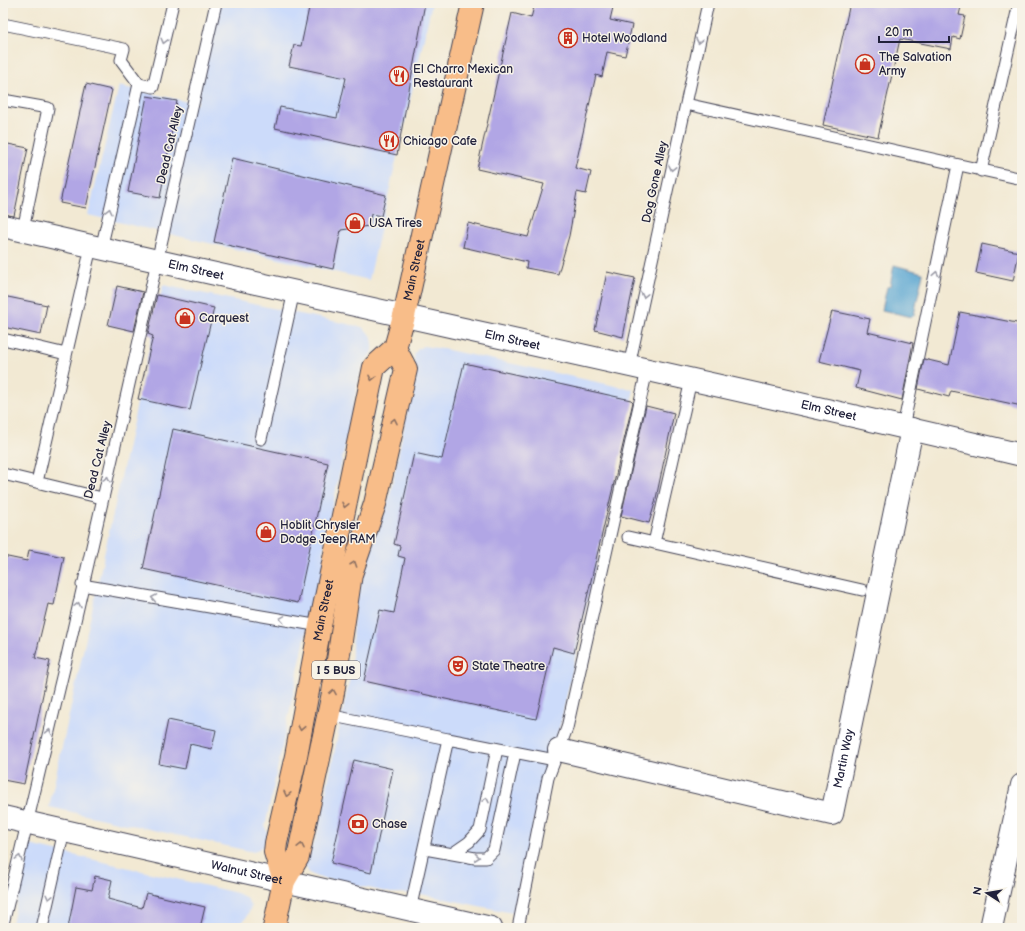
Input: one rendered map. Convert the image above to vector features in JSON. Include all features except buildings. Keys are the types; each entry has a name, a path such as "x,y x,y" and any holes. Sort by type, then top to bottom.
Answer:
{"main road":[{"name":"Main Street","path":"284,881 274,852 296,756 320,626 374,367 395,348 404,316 473,3"},
{"name":"Main Street","path":"274,928 284,881 298,857 328,714 351,574 375,504 406,370 395,348"}],"street":[{"name":"Elm Street","path":"13,228 157,262 294,291 1022,454"},
{"name":"Martin Way","path":"557,755 832,814 908,428"},
{"path":"991,928 1022,785"},
{"name":"Walnut Street","path":"3,817 410,910 431,922 491,928"}],"lane":[{"path":"3,24 124,50 121,60 139,84 153,87 173,3"},
{"name":"Dead Cat Alley","path":"3,924 28,823 216,3"},
{"name":"Dog Gone Alley","path":"518,928 548,778 569,720 638,368 686,104 708,3"},
{"path":"981,170 1019,3"},
{"path":"37,482 66,354 96,248 139,84"},
{"path":"3,100 48,108 13,228"},
{"path":"686,104 1022,179"},
{"path":"908,428 928,313 958,165"},
{"path":"261,439 294,291"},
{"path":"3,339 66,354"},
{"path":"654,543 691,380"},
{"path":"3,474 102,498"},
{"path":"628,537 862,590"},
{"path":"82,585 320,626"},
{"path":"328,714 515,753 557,755"},
{"path":"410,910 425,849 448,739"},
{"path":"453,853 469,842 480,830 497,749"},
{"path":"425,849 475,858 486,858 494,850 515,753"},
{"path":"42,928 64,831"}],"shaded area":[{"path":"219,3 432,3 369,280 88,215 119,86 197,104"},
{"path":"163,285 362,327 371,335 373,343 372,352 361,369 323,552 327,570 323,585 313,601 265,827 269,837 266,844 254,852 49,807"},
{"path":"423,346 634,390 561,722 541,791 513,913 421,894 391,893 317,877 309,873 303,862 316,839 351,673 353,624 358,584 376,525 389,499 414,380 414,354"},
{"path":"30,845 237,893 247,898 251,907 246,918 237,928 11,928"}],"water":[{"path":"894,265 923,273 914,315 912,317 882,310 887,287 890,286"}],"place":[{"name":"Hotel Woodland","path":"568,38"},
{"name":"The Salvation Army","path":"865,64"},
{"name":"El Charro Mexican Restaurant","path":"399,76"},
{"name":"Chicago Cafe","path":"389,141"},
{"name":"USA Tires","path":"355,223"},
{"name":"Carquest","path":"185,318"},
{"name":"Hoblit Chrysler Dodge Jeep RAM","path":"266,532"},
{"name":"State Theatre","path":"458,666"},
{"name":"Chase","path":"358,824"}]}
